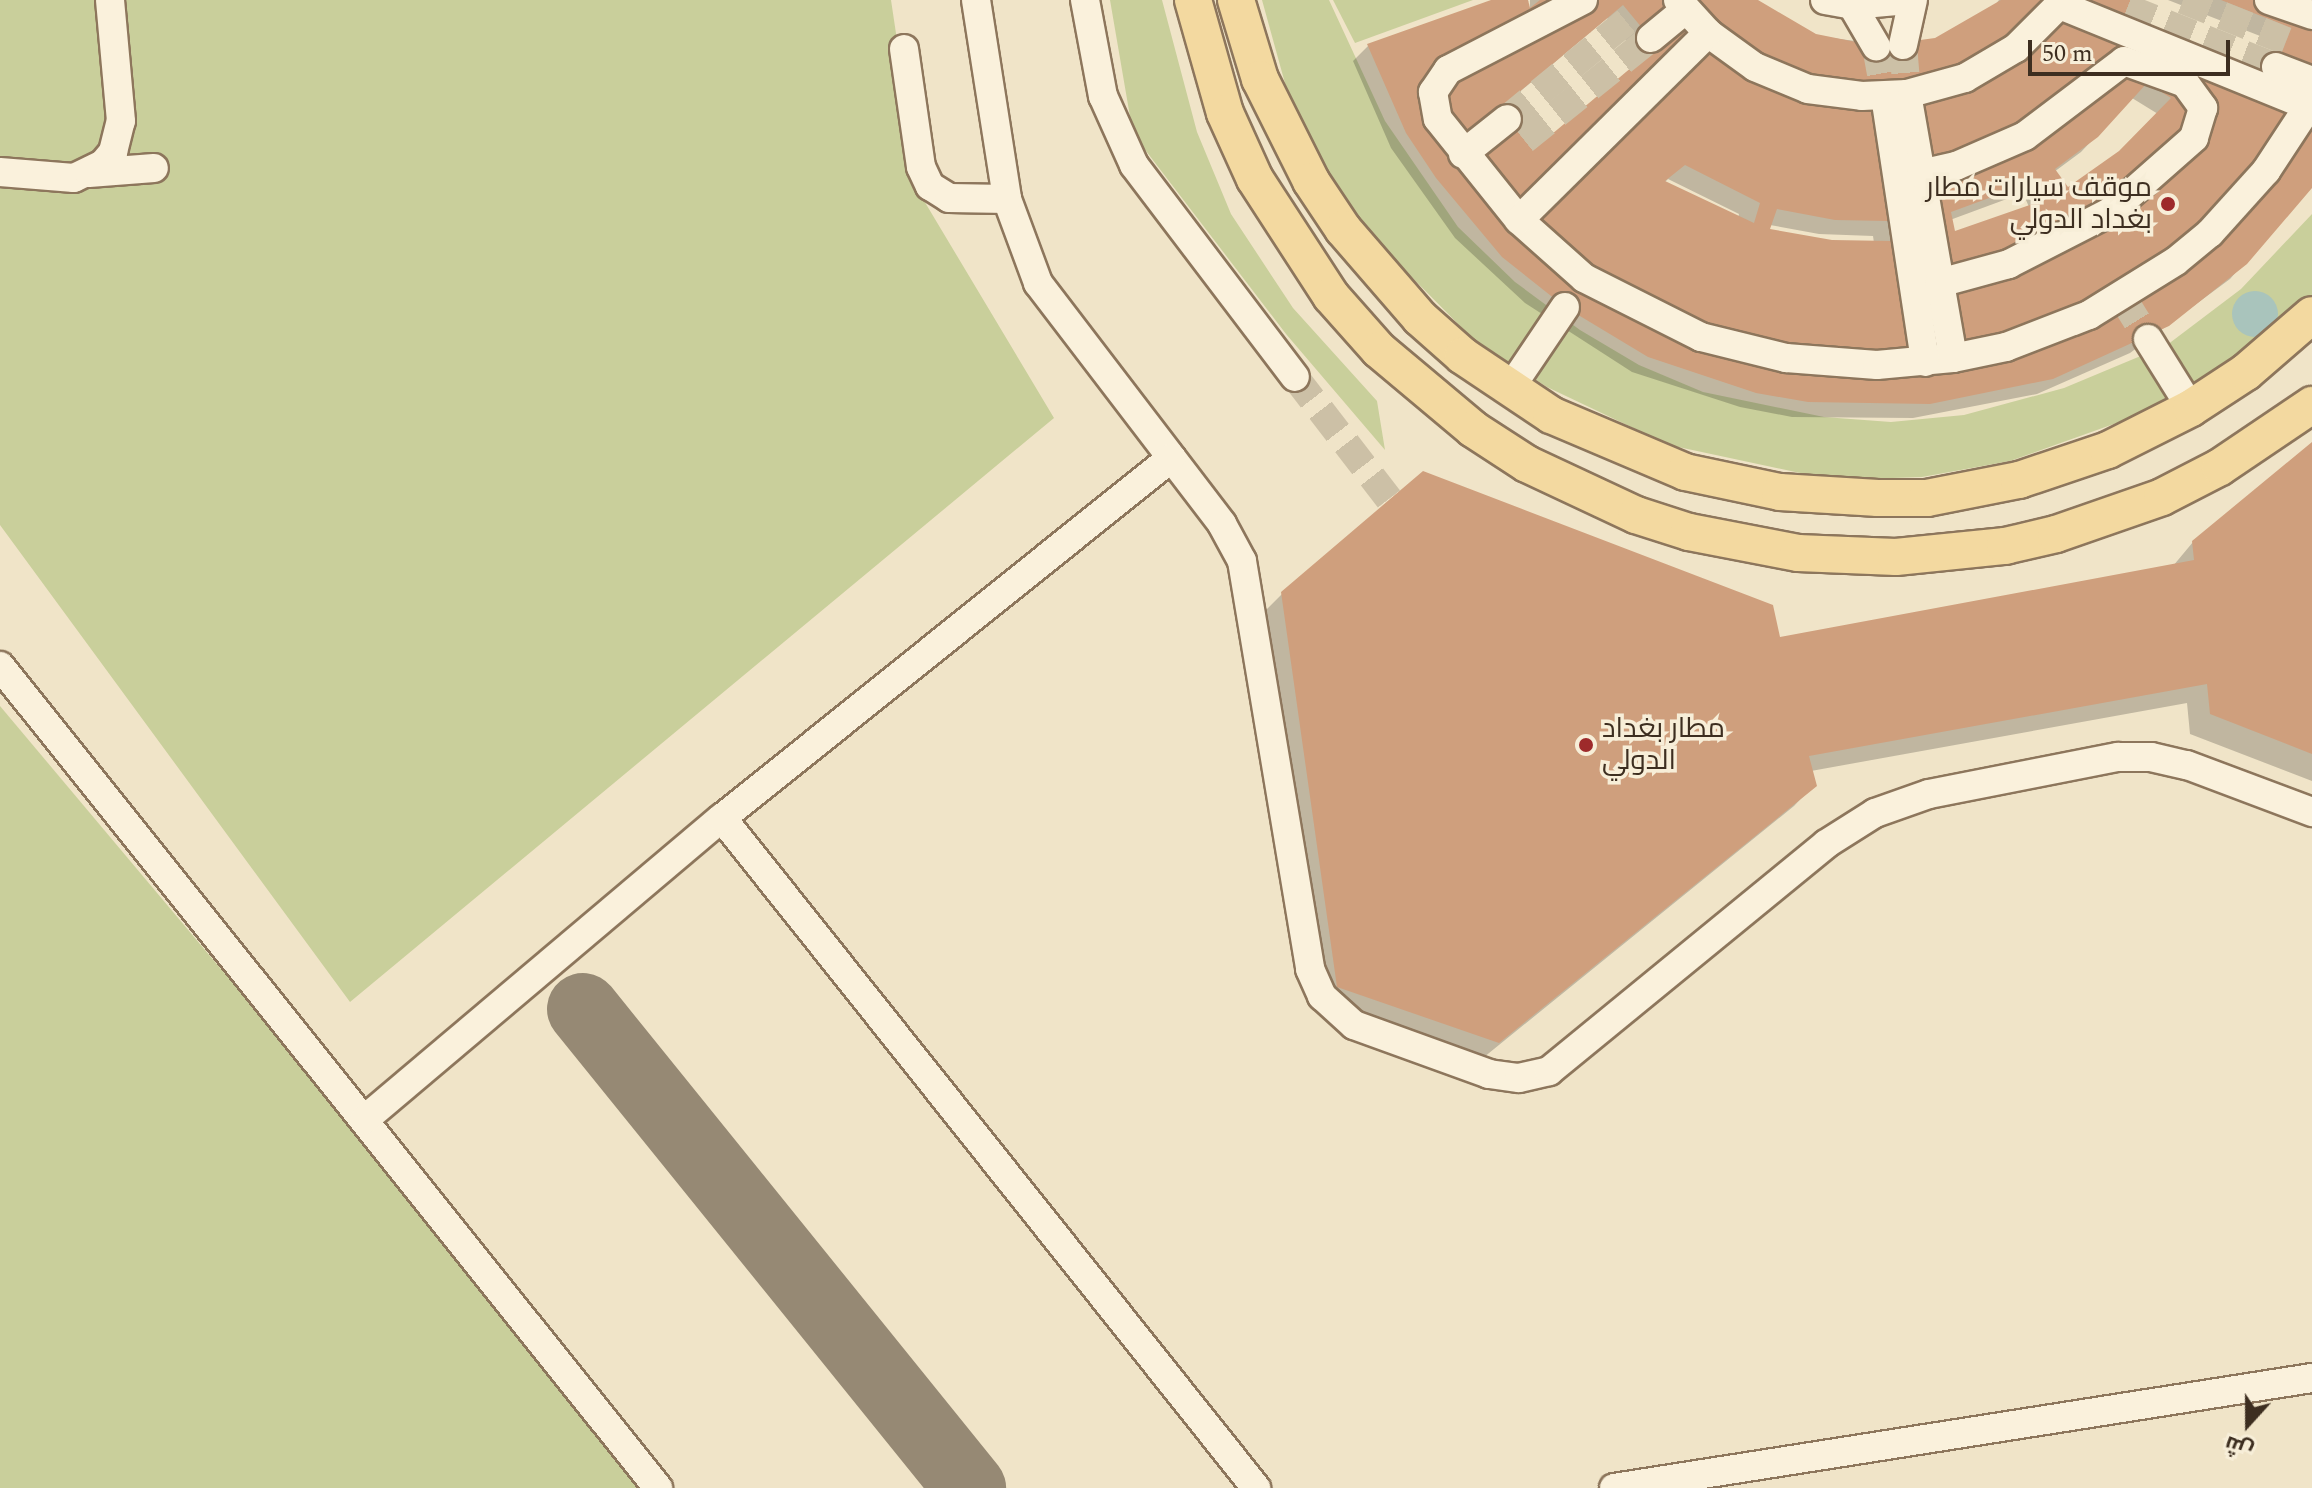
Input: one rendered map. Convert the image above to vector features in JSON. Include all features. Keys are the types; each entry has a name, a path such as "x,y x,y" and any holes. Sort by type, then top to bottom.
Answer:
{"main road":[{"path":"1193,0 1225,113 1255,179 1331,296 1379,350 1473,429 1527,464 1636,515 1689,532 1798,553 1896,557 2005,546 2069,530 2162,497 2231,461 2312,405"},
{"path":"1236,0 1260,79 1283,131 1343,229 1420,318 1509,390 1594,437 1685,472 1780,492 1878,498 1927,498 2019,480 2108,450 2191,408 2246,372 2312,315"}],"lane":[{"path":"89,173 108,158 120,137 110,0"},
{"path":"976,0 1007,199 1026,257 1052,307 1222,524 1248,581 1315,983 1331,1007 1354,1025 1489,1074 1519,1078 1562,1064 1826,844 1901,802 2134,756 2187,765 2312,812"},
{"path":"1085,0 1103,96 1134,165 1295,377"},
{"path":"1583,0 1438,80 1432,106 1463,154 1519,220 1584,278 1701,337 1827,364 1925,362 1953,358 2006,347 2075,321 2176,261 2241,201 2311,96"},
{"path":"1910,0 1889,45 1839,3 1910,0"},
{"path":"2269,0 2312,15"},
{"path":"1651,38 1682,5 1708,33 1781,80 1838,94 1896,95 1991,64 2062,3 2311,96"},
{"path":"1519,220 1708,33"},
{"path":"904,49 921,167 930,186 949,198 1007,199"},
{"path":"1921,174 1956,166 2025,136 2124,61 2185,83 2203,108 2194,138 2110,212 2021,259 1940,283"},
{"path":"2276,67 2311,96"},
{"path":"1896,95 1921,174 1953,358"},
{"path":"1896,95 1925,362"},
{"path":"1463,154 1507,119"},
{"path":"0,172 57,178 154,168"},
{"path":"1509,390 1565,307"},
{"path":"2148,339 2191,408"},
{"path":"364,1120 722,818 1171,458"},
{"path":"0,666 658,1488"},
{"path":"722,818 1256,1488"},
{"path":"1614,1488 2312,1378"}],"green space":[{"path":"0,0 891,0 920,194 1054,418 350,1002 0,525"},
{"path":"1110,0 1162,0 1197,132 1231,214 1293,308 1377,401 1385,450 1286,334 1133,134"},
{"path":"1262,0 1329,0 1385,121 1458,227 1515,282 1580,330 1639,365 1703,392 1824,417 1891,422 1964,415 2064,388 2167,345 2241,289 2312,214 2312,303 2296,321 2164,406 2010,461 1922,477 1833,480 1669,445 1547,387 1474,340 1371,236 1296,123"},
{"path":"1333,0 1473,0 1355,43"},
{"path":"0,706 657,1488 0,1488"}],"water":[{"path":"2255,291 2272,297 2278,314 2272,331 2255,337 2238,331 2232,314 2238,297"}],"building":[{"name":"موقف سيارات مطار بغداد الدولي","path":"1491,0 1528,0 1530,8 1540,0 1758,0 1816,34 1876,46 1935,38 2001,0 2131,0 2122,22 2271,81 2291,28 2221,0 2312,0 2312,188 2247,264 2169,326 2053,379 1930,404 1808,402 1756,393 1648,357 1565,307 1502,257 1436,178 1406,133 1367,44","holes":["1623,5 1657,46 1533,150 1499,109","2147,83 2171,98 2119,151 2068,187 2055,169 2098,137","1685,165 1760,203 1754,223 1665,181","2038,180 2047,199 1955,231 1951,212","1777,209 1835,220 1888,221 1891,241 1832,240 1770,229"]},
{"name":"مطار بغداد الدولي","path":"2312,442 2312,754 2210,714 2207,684 1809,756 1817,786 1499,1043 1337,987 1281,592 1423,471 1773,605 1780,637 2194,560 2192,541"}],"taxiway":[{"path":"583,1009 970,1488"}],"tunnel":[{"path":"2183,0 2286,41"},
{"path":"2127,8 2276,67"},
{"path":"1507,119 1633,16"},
{"path":"1524,140 1651,38"},
{"path":"1903,45 1907,94"},
{"path":"1876,46 1885,96"},
{"path":"2122,297 2148,339"},
{"path":"1295,377 1389,499"}],"place":[{"name":"موقف سيارات مطار بغداد الدولي","path":"2168,204"},
{"name":"مطار بغداد الدولي","path":"1586,745"}]}
